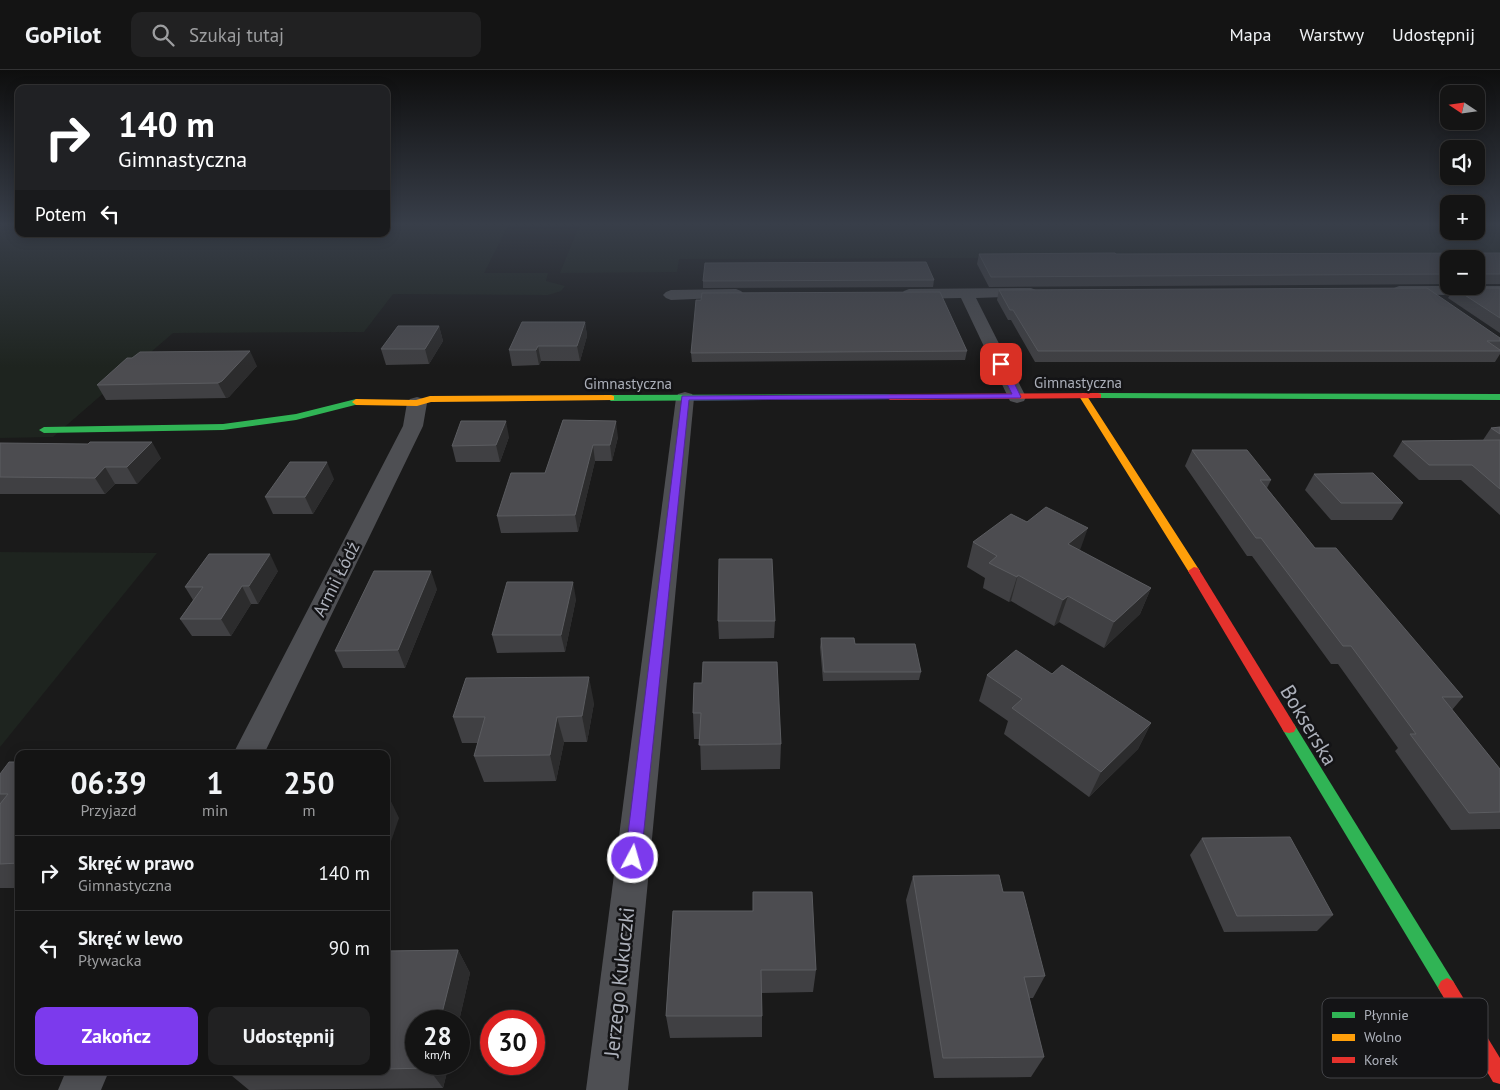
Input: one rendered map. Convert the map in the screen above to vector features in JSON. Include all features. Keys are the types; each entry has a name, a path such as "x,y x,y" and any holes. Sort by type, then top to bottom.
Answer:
{"street":[{"path":"1388,291 1500,291"},
{"path":"1425,291 1449,308"},
{"path":"966,293 1017,397"},
{"path":"894,294 1045,293"},
{"path":"671,295 749,294"},
{"name":"Gimnastyczna","path":"44,430 223,427 296,417 352,402 417,403 430,399 1083,396 1500,397"},
{"name":"Bokserska","path":"1083,396 1204,588 1453,998"},
{"name":"Jerzego Kukuczki","path":"607,1090 685,398"},
{"name":"Armii Łódź","path":"250,750 414,426 417,403"},
{"name":"Bokserska","path":"1488,1055 1500,1075"},
{"path":"79,1090 86,1075"}],"shaded area":[{"path":"0,272 548,273 546,281 565,286 561,291 548,295 393,294 364,332 173,333 53,437 0,438"},
{"path":"561,272 677,272 560,273"},
{"path":"0,552 157,553 0,747"}],"building":[{"path":"704,272 930,272 934,280 703,281"},
{"path":"988,272 1440,272 1440,274 991,277"},
{"path":"1485,272 1500,272 1500,274 1485,274"},
{"path":"1427,288 1500,338 1500,341 1487,341 1500,351 1038,351 1013,310 1010,310 999,290"},
{"path":"1485,288 1500,288 1500,318 1465,295 1485,295"},
{"path":"940,292 967,351 691,353 696,300 701,300 702,293"},
{"path":"522,322 585,322 577,346 538,346 536,350 509,350"},
{"path":"398,326 439,326 425,349 381,349"},
{"path":"250,351 218,383 97,385 127,358 132,358 140,352"},
{"path":"563,420 616,421 610,445 593,445 575,515 497,516 511,473 545,473"},
{"path":"461,421 506,421 496,445 452,446"},
{"path":"1500,427 1500,434 1491,428"},
{"path":"1500,440 1500,489 1472,465 1429,465 1402,441"},
{"path":"90,442 152,442 127,467 105,467 95,478 0,477 0,443 88,444"},
{"path":"1192,450 1247,450 1271,480 1260,480 1315,548 1336,548 1463,697 1442,697 1500,769 1500,812 1469,813 1410,734 1416,734 1351,646 1343,646 1261,538 1256,538"},
{"path":"290,462 327,462 305,497 265,497"},
{"path":"1373,473 1403,503 1341,503 1314,474"},
{"path":"1046,507 1088,528 1068,544 1151,588 1114,622 1068,596 1063,600 1018,575 1017,577 989,563 997,556 973,542 1011,514 1027,522"},
{"path":"209,554 270,554 249,586 242,586 221,619 180,619 203,587 185,587"},
{"path":"719,559 772,559 775,621 718,621"},
{"path":"374,571 431,571 398,650 335,651"},
{"path":"507,582 573,582 561,635 492,635"},
{"path":"821,638 854,638 855,644 915,644 921,672 824,672"},
{"path":"1016,650 1052,674 1062,665 1151,723 1101,772 1012,708 1022,699 987,675"},
{"path":"703,662 777,662 781,744 699,745 701,713 693,713 694,683 702,683"},
{"path":"589,677 582,716 557,717 550,755 474,756 485,717 453,717 466,678"},
{"path":"9,762 15,762 15,863 0,864 0,804 8,794 0,794 0,774"},
{"path":"1290,837 1333,915 1237,916 1202,838"},
{"path":"999,875 1003,892 1023,892 1045,976 1024,977 1044,1057 943,1058 913,876"},
{"path":"753,892 812,892 816,970 761,970 762,1016 666,1016 673,911 753,911"},
{"path":"458,950 443,1010 405,1010 405,1069 390,1069 390,951"}],"traffic: fast":[{"path":"1098,396 1500,397"},
{"path":"611,398 890,397"},
{"path":"44,430 223,427 296,417 356,402"},
{"path":"1289,728 1447,987"}],"traffic: slow":[{"path":"1083,396 1194,571"},
{"path":"356,402 417,403 430,399 611,398"}],"traffic: jam":[{"path":"890,397 1098,396"},
{"path":"1194,571 1289,728"},
{"path":"1447,987 1454,998"},
{"path":"1488,1055 1500,1075"}],"route":[{"path":"633,858 685,398 1017,397 1001,364"}]}
